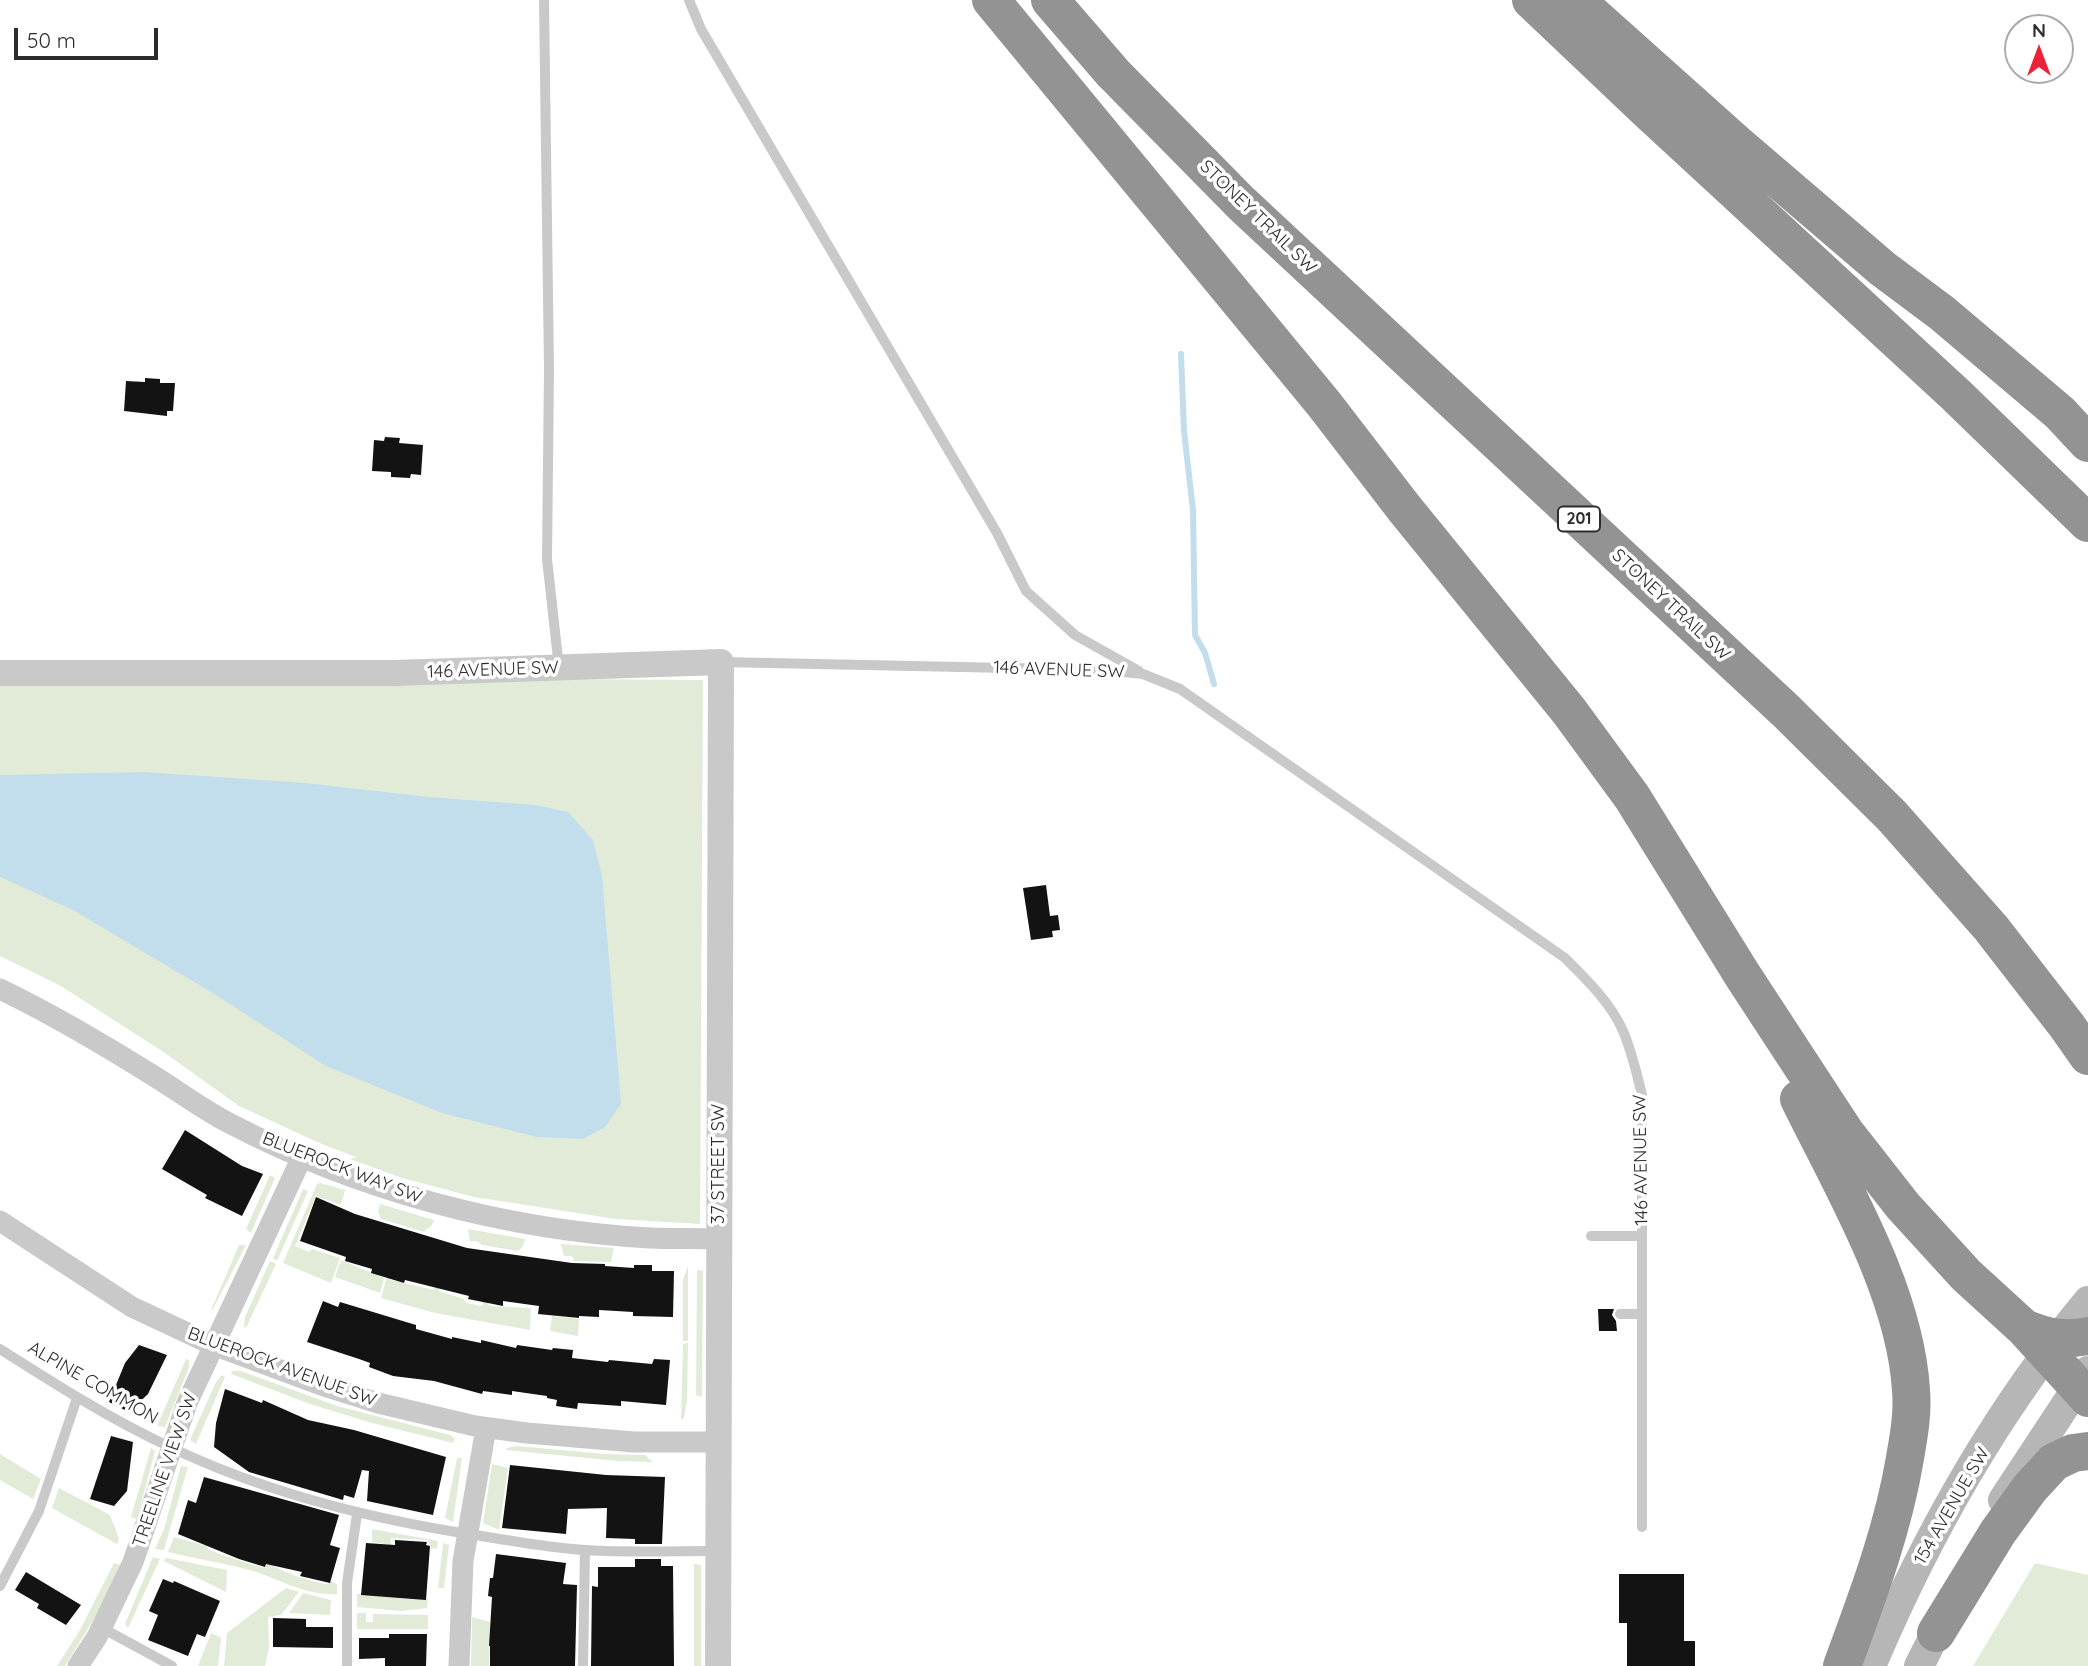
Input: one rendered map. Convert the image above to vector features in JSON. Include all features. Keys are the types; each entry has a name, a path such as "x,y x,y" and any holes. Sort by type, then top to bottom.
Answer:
{"highway":[{"path":"991,0 1291,363 1404,508 1569,711 1632,797 1743,976 1845,1132 1903,1206 1966,1275 2055,1339 2084,1385"},
{"name":"STONEY TRAIL SW","path":"1049,0 1113,73 1241,203 1786,711 1892,816 1991,928 2088,1056"},
{"path":"1531,0 1956,395 2088,523"},
{"path":"1576,0 1737,144 1883,269 1942,313 2060,413 2088,443"},
{"path":"1818,213 1945,302 2088,417"},
{"path":"1743,976 1857,1217 1889,1291 1907,1354 1911,1426 1899,1496 1880,1562 1842,1666"},
{"path":"1936,1633 1998,1532 2029,1488 2054,1462 2074,1453 2088,1451"}],"main road":[{"name":"154 AVENUE SW","path":"1871,1666 1930,1538 1979,1455 2055,1339 2088,1301"},
{"path":"1919,1666 1989,1523 2084,1385"}],"street":[{"name":"146 AVENUE SW","path":"0,673 394,673 721,662"},
{"name":"37 STREET SW","path":"718,1666 721,662"},
{"name":"BLUEROCK WAY SW","path":"0,989 28,1002 228,1122 302,1157 428,1201 512,1221 651,1238 719,1239"},
{"name":"TREELINE VIEW SW","path":"78,1666 102,1628 133,1562 170,1448 212,1345 302,1157"},
{"name":"BLUEROCK AVENUE SW","path":"0,1221 132,1307 212,1345 317,1384 378,1403 486,1428 595,1440 718,1442"},
{"path":"459,1666 460,1597 486,1428"}],"lane":[{"path":"544,0 549,369 547,559 559,668"},
{"path":"689,0 701,29 997,533 1027,591 1075,635 1143,674"},
{"name":"146 AVENUE SW","path":"721,662 1104,670 1143,674 1180,689 1565,958 1589,982 1622,1029 1642,1095 1642,1527"},
{"path":"1591,1236 1642,1236"},
{"path":"1620,1314 1642,1314"},
{"name":"ALPINE COMMON","path":"0,1349 77,1398 170,1448 281,1491 357,1514 430,1529 554,1548 718,1551"},
{"path":"0,1586 38,1511 77,1398"},
{"path":"347,1666 347,1583 357,1514"},
{"path":"583,1666 584,1550"},
{"path":"102,1628 172,1666"}],"green space":[{"path":"0,675 703,680 700,1224 616,1219 474,1197 402,1178 350,1159 356,1157 239,1106 165,1053 61,986 0,956"},
{"path":"270,1175 275,1178 251,1233 246,1229"},
{"path":"317,1184 345,1190 341,1205 316,1196 295,1246 309,1252 312,1249 340,1258 331,1283 283,1263"},
{"path":"303,1189 308,1191 277,1261 273,1258"},
{"path":"380,1204 434,1220 424,1232 381,1219 378,1211"},
{"path":"468,1229 525,1239 518,1251 482,1245 477,1241 470,1241"},
{"path":"561,1244 614,1248 611,1262 574,1261 572,1256 564,1256"},
{"path":"239,1245 246,1245 212,1311 212,1308"},
{"path":"341,1260 384,1278 380,1293 335,1277"},
{"path":"270,1261 276,1264 244,1328 245,1317"},
{"path":"441,1264 439,1291 464,1299 466,1303 482,1306 486,1290 489,1306 531,1308 530,1330 435,1313 381,1298 387,1277 434,1290"},
{"path":"688,1266 688,1341 683,1341 683,1280"},
{"path":"697,1270 703,1271 702,1397 696,1395"},
{"path":"552,1316 579,1319 578,1336 550,1331"},
{"path":"688,1343 687,1400 684,1418 681,1420 683,1344"},
{"path":"186,1359 189,1360 189,1367 165,1427 157,1426"},
{"path":"232,1371 241,1371 337,1406 450,1435 455,1439 453,1443 372,1423 310,1404 231,1374"},
{"path":"222,1375 225,1377 196,1444 190,1440 216,1382"},
{"path":"516,1446 645,1455 653,1462 506,1450"},
{"path":"151,1448 155,1451 137,1519 131,1517"},
{"path":"0,1454 41,1479 33,1499 0,1480"},
{"path":"457,1458 462,1458 453,1522 445,1518"},
{"path":"492,1464 508,1468 499,1530 483,1523"},
{"path":"181,1466 188,1467 164,1550 155,1549 164,1529"},
{"path":"59,1488 110,1515 119,1539 117,1544 52,1508"},
{"path":"372,1529 438,1541 437,1549 431,1548 428,1540 391,1538 391,1545 372,1542"},
{"path":"174,1537 207,1546 207,1549 214,1552 265,1568 270,1564 307,1579 328,1584 331,1581 337,1584 337,1594 315,1593 253,1571 168,1552"},
{"path":"443,1543 449,1545 444,1588 438,1588"},
{"path":"153,1557 160,1559 128,1628 125,1624"},
{"path":"166,1558 227,1570 226,1592 164,1561"},
{"path":"114,1563 120,1565 97,1614 65,1666 57,1666 80,1630"},
{"path":"2035,1563 2088,1575 2088,1666 1973,1666"},
{"path":"694,1564 701,1565 701,1666 694,1666"},
{"path":"286,1588 299,1592 281,1615 268,1617 269,1647 265,1666 224,1666 227,1633"},
{"path":"303,1593 331,1600 330,1615 289,1613"},
{"path":"357,1594 428,1599 427,1608 401,1611 357,1607"},
{"path":"357,1613 366,1613 366,1622 373,1622 373,1614 428,1615 428,1629 357,1629"},
{"path":"472,1617 490,1622 489,1666 471,1666"},
{"path":"211,1633 221,1638 218,1666 198,1666"}],"water":[{"path":"143,772 305,783 428,797 535,805 568,812 593,840 602,876 621,1104 605,1127 583,1139 537,1137 442,1113 326,1066 216,995 73,910 0,877 0,775"}],"building":[{"path":"145,378 160,379 160,383 175,383 173,411 167,411 167,416 124,411 126,381 145,382"},
{"path":"385,437 400,438 399,443 423,445 421,475 411,474 410,478 391,477 391,472 372,471 374,440 384,441"},
{"path":"1046,885 1050,916 1058,915 1060,930 1052,931 1053,937 1031,940 1023,888"},
{"path":"185,1130 242,1166 263,1174 242,1216 205,1198 207,1195 162,1169"},
{"path":"316,1197 355,1214 467,1248 572,1263 634,1268 634,1265 652,1265 652,1271 674,1271 673,1317 633,1316 633,1312 599,1310 599,1317 538,1314 539,1306 503,1301 503,1306 371,1273 372,1269 345,1261 346,1257 300,1241"},
{"path":"323,1301 338,1307 340,1302 452,1339 481,1343 481,1340 516,1348 517,1345 573,1350 572,1358 608,1362 652,1364 654,1359 670,1360 666,1405 621,1401 621,1406 578,1403 577,1409 556,1406 557,1400 547,1396 512,1391 512,1395 483,1391 482,1394 434,1381 393,1376 369,1367 370,1363 307,1342"},
{"path":"1598,1309 1614,1309 1612,1315 1617,1331 1599,1331"},
{"path":"139,1345 167,1355 148,1394 129,1412 109,1402 125,1363"},
{"path":"225,1389 262,1403 263,1400 308,1420 354,1430 446,1457 433,1515 367,1501 369,1471 362,1470 354,1498 344,1495 343,1500 249,1472 214,1447 216,1423"},
{"path":"111,1436 133,1442 127,1491 114,1506 90,1499"},
{"path":"510,1465 606,1475 665,1477 662,1544 635,1544 635,1539 606,1538 607,1508 568,1509 566,1534 502,1528"},
{"path":"204,1477 339,1515 330,1545 340,1548 330,1583 300,1576 302,1572 266,1564 265,1567 239,1559 178,1534 188,1500 196,1503"},
{"path":"395,1540 427,1542 426,1545 430,1546 426,1600 361,1595 366,1543 395,1545"},
{"path":"496,1554 566,1563 563,1584 577,1585 575,1666 490,1666 492,1597 488,1596"},
{"path":"635,1559 661,1559 661,1566 673,1566 674,1666 591,1666 592,1586 598,1587 598,1567 635,1567"},
{"path":"26,1572 81,1605 66,1625 37,1608 39,1604 15,1590"},
{"path":"1619,1574 1684,1574 1684,1641 1695,1641 1695,1666 1627,1666 1627,1623 1619,1623"},
{"path":"163,1579 220,1601 205,1637 197,1634 188,1656 148,1640 158,1615 149,1611"},
{"path":"273,1618 306,1619 306,1627 333,1627 333,1648 273,1647"},
{"path":"389,1634 427,1634 426,1666 385,1666 385,1658 359,1659 359,1638 389,1638"}],"waterway":[{"path":"1181,354 1184,431 1193,510 1195,635 1205,653 1214,684"}]}
